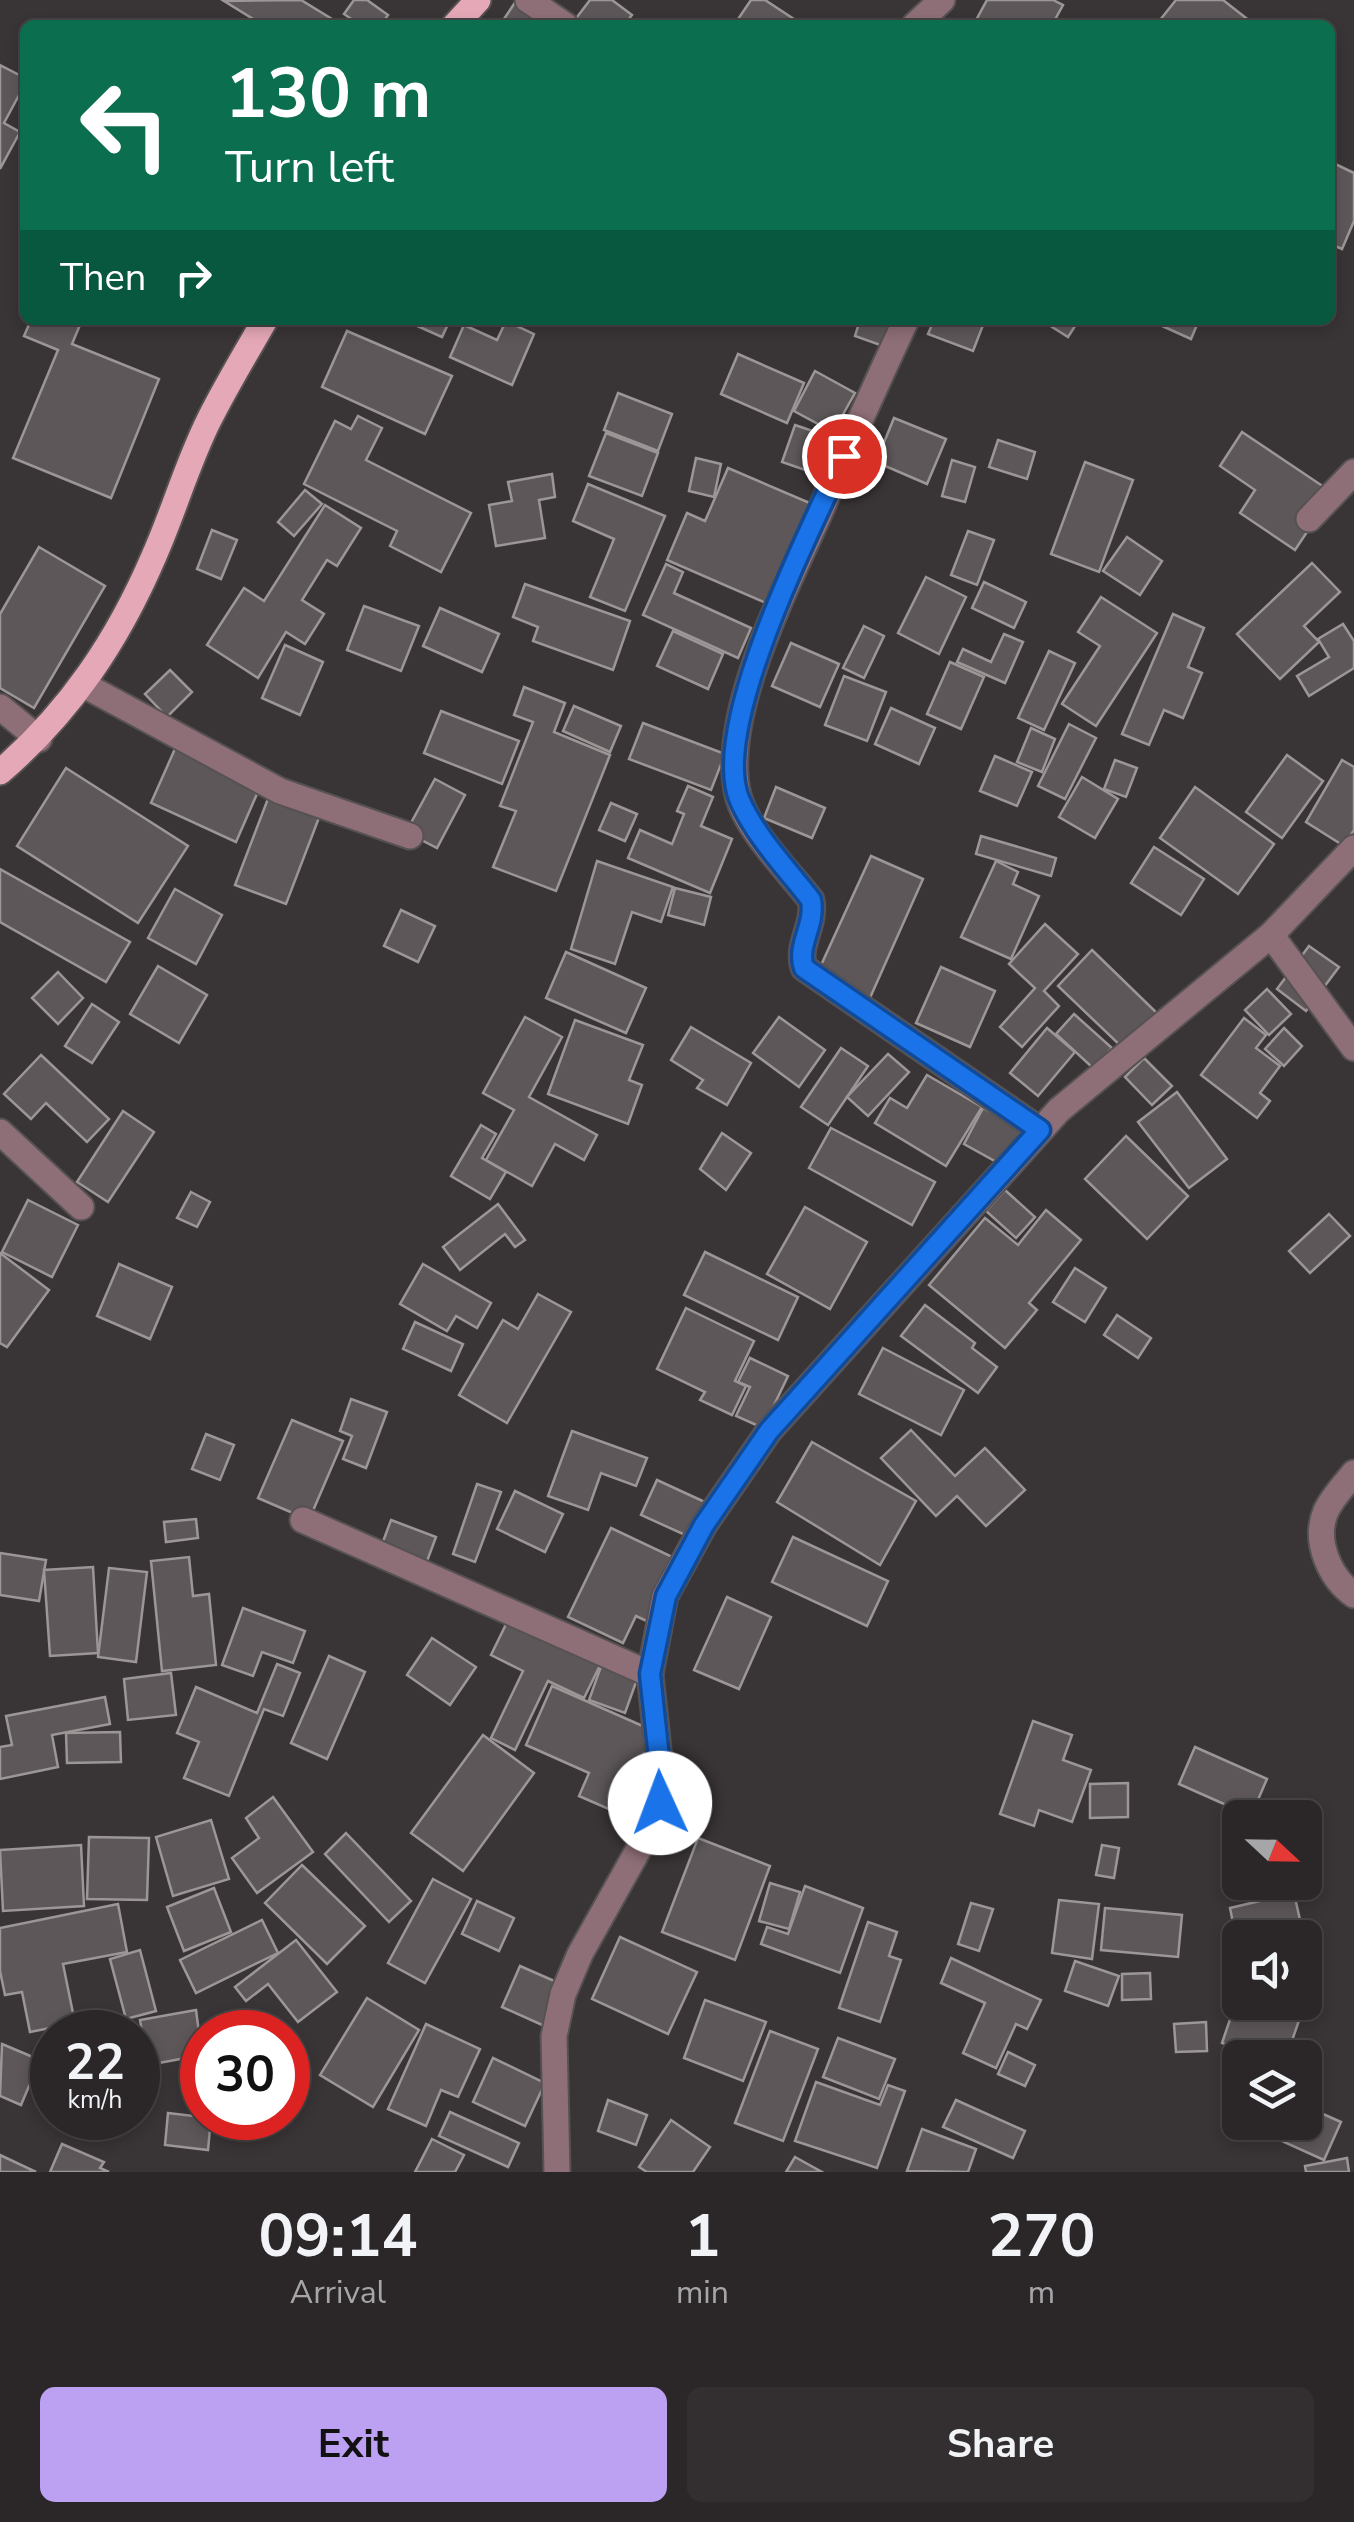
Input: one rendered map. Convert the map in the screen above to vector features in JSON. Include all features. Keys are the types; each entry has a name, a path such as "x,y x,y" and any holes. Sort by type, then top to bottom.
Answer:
{"main road":[{"path":"460,20 478,0"},
{"path":"0,772 38,739 84,684 122,625 208,422 262,325"}],"street":[{"path":"528,0 558,20"},
{"path":"920,20 942,0"},
{"path":"904,325 774,616 744,698 734,766 738,798 754,826 811,900 814,913 801,958 804,968 1040,1130"},
{"path":"1309,519 1354,472"},
{"path":"84,684 280,791 410,836"},
{"path":"0,708 38,739"},
{"path":"557,2172 554,2036 563,1994 660,1803 661,1777 650,1674 666,1596 704,1525 769,1431 1058,1110 1271,935 1354,848"},
{"path":"1271,935 1354,1048"},
{"path":"0,1132 81,1206"},
{"path":"1354,1472 1325,1512 1322,1552 1345,1589 1354,1596"},
{"path":"303,1520 650,1674"}],"building":[{"path":"301,0 332,19 255,20 224,1"},
{"path":"354,0 367,0 388,15 384,20 353,20 344,14"},
{"path":"590,0 612,0 632,15 628,20 575,20"},
{"path":"751,0 765,0 795,20 737,20"},
{"path":"987,0 1053,0 1063,5 1055,20 976,20"},
{"path":"1176,0 1223,0 1249,20 1160,20"},
{"path":"516,1 541,18 540,20 503,20"},
{"path":"0,65 20,75 20,93 4,123 20,132 0,169"},
{"path":"1335,164 1354,173 1354,221 1342,249 1335,246"},
{"path":"29,325 80,325 72,344 159,379 111,498 13,458 58,350 24,336"},
{"path":"415,325 448,325 442,337"},
{"path":"464,325 497,340 504,325 515,325 534,334 512,385 450,357"},
{"path":"858,325 903,325 894,350 855,336"},
{"path":"932,325 983,325 973,351 928,334"},
{"path":"1049,325 1076,325 1068,337"},
{"path":"1160,325 1197,325 1191,339"},
{"path":"347,331 452,376 425,434 322,387"},
{"path":"738,354 804,383 787,423 721,394"},
{"path":"815,371 855,393 833,432 794,411"},
{"path":"618,393 672,414 658,451 604,430"},
{"path":"358,416 382,428 366,460 471,513 441,572 390,546 397,531 304,484 335,421 351,429"},
{"path":"894,418 946,439 927,484 876,462"},
{"path":"795,425 845,442 831,479 782,462"},
{"path":"1242,432 1333,493 1295,550 1240,513 1255,490 1220,466"},
{"path":"606,433 658,453 642,496 589,476"},
{"path":"998,440 1035,452 1027,479 989,467"},
{"path":"696,458 721,464 714,497 689,491"},
{"path":"952,460 975,467 965,502 942,496"},
{"path":"1085,462 1133,480 1099,572 1051,554"},
{"path":"728,468 819,507 775,607 667,560 687,513 705,521"},
{"path":"552,474 555,497 539,500 545,538 496,546 489,505 512,501 508,482"},
{"path":"588,484 665,516 625,611 590,597 614,539 573,521"},
{"path":"305,490 322,504 294,536 278,522"},
{"path":"325,505 361,528 337,566 327,560 302,600 324,614 305,644 286,632 258,678 207,645 244,588 264,601"},
{"path":"212,530 237,540 221,579 197,569"},
{"path":"968,531 994,540 977,585 951,575"},
{"path":"1127,537 1162,561 1140,595 1103,571"},
{"path":"39,547 105,586 34,708 0,688 0,614"},
{"path":"1312,563 1340,592 1304,626 1319,642 1280,679 1237,634"},
{"path":"666,564 683,572 674,593 751,628 738,658 643,615"},
{"path":"926,577 966,597 939,654 898,633"},
{"path":"984,582 1026,602 1014,628 972,608"},
{"path":"525,584 630,621 613,670 533,641 538,627 513,617"},
{"path":"1101,597 1157,633 1096,726 1062,704 1100,646 1078,632"},
{"path":"364,606 419,626 401,671 347,650"},
{"path":"440,608 499,634 482,672 423,646"},
{"path":"1173,614 1204,628 1188,667 1202,673 1183,718 1164,710 1149,745 1122,734"},
{"path":"1343,624 1354,641 1354,668 1309,696 1297,676 1329,657 1318,639"},
{"path":"864,626 884,636 864,678 843,668"},
{"path":"673,631 723,654 708,689 657,666"},
{"path":"1004,634 1023,642 1005,683 957,662 963,649 991,662"},
{"path":"791,643 839,664 820,707 772,686"},
{"path":"285,645 323,662 300,715 262,698"},
{"path":"1049,651 1075,663 1044,730 1018,718"},
{"path":"950,662 984,677 961,729 927,714"},
{"path":"170,670 192,692 167,717 145,694"},
{"path":"844,676 886,692 867,741 825,725"},
{"path":"524,687 565,703 554,732 610,755 556,891 493,867 516,811 500,806 533,722 514,715"},
{"path":"574,706 621,726 610,752 563,731"},
{"path":"891,708 935,728 919,764 875,744"},
{"path":"441,711 519,741 502,784 424,753"},
{"path":"643,723 725,754 711,790 629,759"},
{"path":"1069,724 1096,738 1065,799 1038,786"},
{"path":"1031,728 1055,739 1042,772 1017,762"},
{"path":"182,733 267,771 236,842 151,803"},
{"path":"1287,755 1323,781 1282,838 1246,812"},
{"path":"995,756 1032,772 1017,806 980,791"},
{"path":"1115,760 1137,768 1126,797 1104,789"},
{"path":"1342,760 1354,767 1354,830 1344,846 1306,822"},
{"path":"66,768 188,846 138,923 17,846"},
{"path":"1082,777 1118,799 1095,838 1059,817"},
{"path":"435,779 465,795 437,848 406,832"},
{"path":"274,783 325,802 286,904 235,885"},
{"path":"688,786 713,797 701,826 732,839 710,893 628,858 640,830 672,844 684,814 677,811"},
{"path":"776,787 825,808 812,838 764,818"},
{"path":"1195,787 1274,844 1238,894 1160,838"},
{"path":"611,803 637,814 625,841 599,830"},
{"path":"981,836 1056,858 1051,876 976,854"},
{"path":"1154,847 1204,879 1181,915 1131,883"},
{"path":"871,856 923,879 865,1009 812,985"},
{"path":"597,861 673,887 661,922 632,912 615,964 571,949"},
{"path":"996,861 1018,872 1013,884 1039,896 1011,959 961,937"},
{"path":"0,869 130,942 106,982 0,922"},
{"path":"675,888 711,897 704,925 668,915"},
{"path":"175,889 222,915 196,964 148,938"},
{"path":"401,910 435,926 418,962 384,946"},
{"path":"1045,924 1078,954 1044,991 1059,1006 1022,1047 1000,1027 1035,988 1009,964"},
{"path":"1309,946 1339,967 1306,1011 1277,989"},
{"path":"1092,950 1159,1015 1125,1050 1058,986"},
{"path":"566,952 646,988 626,1033 546,998"},
{"path":"158,966 207,995 179,1043 130,1014"},
{"path":"941,967 995,991 970,1047 916,1023"},
{"path":"58,972 83,998 58,1024 32,998"},
{"path":"1267,989 1291,1014 1269,1035 1245,1010"},
{"path":"92,1004 119,1022 92,1063 65,1046"},
{"path":"1074,1014 1112,1048 1093,1068 1056,1034"},
{"path":"525,1017 562,1037 529,1097 597,1135 584,1160 555,1144 532,1186 486,1160 514,1110 483,1093"},
{"path":"779,1017 825,1050 799,1087 753,1053"},
{"path":"1244,1018 1266,1035 1256,1048 1280,1066 1260,1093 1270,1101 1257,1118 1201,1075"},
{"path":"575,1020 643,1045 629,1080 642,1085 628,1124 548,1094"},
{"path":"691,1027 751,1063 727,1105 697,1088 703,1080 671,1060"},
{"path":"1047,1028 1075,1052 1038,1096 1010,1073"},
{"path":"1284,1028 1302,1046 1284,1066 1265,1049"},
{"path":"841,1048 868,1066 828,1125 801,1107"},
{"path":"888,1054 909,1072 868,1116 847,1097"},
{"path":"41,1055 109,1119 87,1142 46,1103 31,1119 4,1094"},
{"path":"1144,1058 1172,1086 1152,1105 1125,1077"},
{"path":"927,1075 982,1107 946,1166 875,1123 890,1098 907,1108"},
{"path":"1177,1092 1227,1159 1189,1188 1138,1122"},
{"path":"983,1108 1022,1129 1002,1165 964,1144"},
{"path":"123,1111 154,1132 108,1202 77,1182"},
{"path":"481,1125 496,1134 482,1158 506,1172 490,1199 451,1176"},
{"path":"831,1128 935,1182 912,1225 809,1168"},
{"path":"722,1133 751,1153 726,1190 700,1169"},
{"path":"1126,1136 1188,1196 1147,1239 1085,1179"},
{"path":"1005,1190 1035,1217 1016,1238 986,1211"},
{"path":"191,1192 210,1202 197,1227 177,1218"},
{"path":"28,1200 78,1225 52,1277 2,1252"},
{"path":"498,1204 525,1240 515,1247 505,1234 460,1270 443,1247"},
{"path":"805,1207 867,1242 830,1309 767,1274"},
{"path":"1046,1210 1081,1240 1029,1303 1037,1310 1005,1348 929,1285 985,1218 1018,1245"},
{"path":"1329,1214 1350,1236 1310,1273 1289,1251"},
{"path":"705,1252 798,1297 778,1340 684,1295"},
{"path":"0,1253 49,1290 7,1347 0,1343"},
{"path":"119,1264 172,1287 150,1339 97,1316"},
{"path":"423,1264 491,1303 477,1328 456,1316 447,1331 400,1304"},
{"path":"1075,1268 1106,1288 1085,1322 1053,1302"},
{"path":"538,1294 571,1312 507,1423 459,1395 503,1320 518,1329"},
{"path":"925,1305 975,1343 972,1348 997,1367 978,1393 901,1336"},
{"path":"686,1308 754,1341 735,1381 746,1386 732,1415 700,1400 705,1392 657,1369"},
{"path":"1117,1315 1151,1338 1138,1358 1104,1335"},
{"path":"415,1322 463,1344 451,1371 403,1349"},
{"path":"883,1348 964,1390 941,1435 859,1394"},
{"path":"750,1358 788,1376 763,1428 736,1416 750,1387 738,1382"},
{"path":"351,1399 387,1412 366,1468 343,1459 352,1436 340,1431"},
{"path":"292,1420 343,1441 309,1520 258,1498"},
{"path":"911,1430 955,1476 985,1448 1025,1490 986,1526 957,1496 936,1516 881,1458"},
{"path":"572,1431 647,1458 636,1486 601,1473 588,1510 548,1496"},
{"path":"206,1434 234,1445 220,1480 192,1469"},
{"path":"812,1442 916,1501 880,1565 777,1502"},
{"path":"657,1480 707,1503 692,1538 641,1515"},
{"path":"477,1484 501,1492 475,1562 453,1554"},
{"path":"515,1491 563,1514 545,1552 497,1529"},
{"path":"196,1519 198,1538 166,1542 164,1522"},
{"path":"391,1520 436,1537 423,1572 378,1555"},
{"path":"611,1528 681,1561 651,1623 636,1616 623,1643 568,1617"},
{"path":"793,1537 888,1581 867,1626 772,1582"},
{"path":"0,1553 46,1560 39,1601 0,1595"},
{"path":"189,1557 193,1596 209,1594 216,1665 162,1671 151,1561"},
{"path":"93,1567 98,1653 50,1656 44,1570"},
{"path":"109,1568 147,1572 136,1662 98,1657"},
{"path":"727,1597 771,1617 739,1689 694,1670"},
{"path":"243,1608 305,1631 293,1663 262,1652 253,1676 222,1665"},
{"path":"513,1610 606,1653 584,1698 548,1681 515,1750 491,1738 523,1671 491,1655"},
{"path":"432,1638 476,1667 450,1705 407,1675"},
{"path":"329,1656 365,1672 327,1759 291,1743"},
{"path":"604,1658 640,1671 625,1713 589,1700"},
{"path":"277,1664 300,1673 283,1716 264,1709 229,1796 184,1778 199,1742 177,1733 196,1687 257,1713"},
{"path":"171,1673 176,1715 128,1720 124,1679"},
{"path":"552,1686 654,1731 618,1813 579,1796 589,1773 526,1745"},
{"path":"105,1697 110,1724 52,1735 58,1767 0,1779 0,1747 12,1745 6,1716"},
{"path":"1033,1721 1072,1735 1063,1760 1091,1770 1072,1822 1039,1810 1034,1826 1000,1814"},
{"path":"120,1732 121,1762 67,1763 66,1733"},
{"path":"483,1735 534,1773 463,1871 411,1833"},
{"path":"1195,1747 1267,1779 1258,1800 1222,1800 1222,1803 1179,1784"},
{"path":"1128,1783 1128,1817 1090,1818 1090,1784"},
{"path":"273,1797 313,1852 257,1893 232,1858 259,1838 246,1818"},
{"path":"211,1820 229,1879 173,1896 156,1837"},
{"path":"346,1833 411,1901 389,1922 325,1854"},
{"path":"89,1837 149,1838 147,1900 87,1899"},
{"path":"698,1838 770,1866 735,1960 662,1932"},
{"path":"81,1845 84,1906 3,1911 0,1850"},
{"path":"1102,1845 1119,1848 1114,1878 1096,1875"},
{"path":"302,1865 365,1926 327,1964 265,1903"},
{"path":"433,1879 471,1899 425,1983 388,1963"},
{"path":"770,1883 800,1892 789,1929 759,1921"},
{"path":"805,1886 863,1908 840,1973 761,1944 767,1927 788,1934"},
{"path":"214,1888 231,1932 184,1951 167,1907"},
{"path":"1059,1900 1099,1904 1092,1959 1052,1953"},
{"path":"1264,1900 1296,1900 1300,1920 1232,1920 1230,1908"},
{"path":"477,1901 514,1918 499,1951 462,1934"},
{"path":"971,1903 993,1909 979,1951 958,1944"},
{"path":"118,1904 127,1952 63,1964 72,2010 30,2010 30,2032 22,1992 5,1995 0,1971 0,1928"},
{"path":"1105,1908 1182,1915 1178,1957 1101,1950"},
{"path":"262,1920 278,1953 196,1993 180,1960"},
{"path":"868,1922 897,1932 889,1956 901,1960 880,2022 839,2008"},
{"path":"620,1937 697,1972 668,2034 592,1999"},
{"path":"296,1940 337,1992 310,2013 289,2010 268,1984 246,2001 235,1987"},
{"path":"140,1950 156,2010 124,2010 110,1959"},
{"path":"951,1958 1041,2000 1027,2029 1016,2024 996,2068 963,2053 985,2003 941,1983"},
{"path":"1075,1961 1119,1976 1108,2006 1065,1991"},
{"path":"520,1966 568,1987 549,2028 502,2007"},
{"path":"1150,1973 1151,1999 1122,2000 1122,1974"},
{"path":"367,1998 419,2030 373,2107 320,2075"},
{"path":"705,2000 766,2022 743,2081 684,2058"},
{"path":"180,2013 180,2059 160,2063 160,2016"},
{"path":"1230,2020 1299,2020 1292,2040 1223,2040"},
{"path":"1206,2022 1207,2051 1176,2052 1174,2024"},
{"path":"426,2024 480,2049 458,2097 441,2090 426,2126 388,2109"},
{"path":"770,2031 818,2049 783,2141 735,2123"},
{"path":"838,2038 895,2059 879,2099 823,2077"},
{"path":"2,2044 30,2056 30,2084 21,2105 0,2096"},
{"path":"1008,2052 1035,2065 1025,2086 998,2074"},
{"path":"493,2058 545,2083 525,2126 473,2102"},
{"path":"816,2082 880,2105 888,2085 905,2091 877,2168 795,2141"},
{"path":"608,2100 647,2115 636,2145 598,2131"},
{"path":"956,2100 1025,2131 1013,2158 943,2127"},
{"path":"450,2112 519,2143 508,2167 439,2136"},
{"path":"168,2113 180,2114 180,2140 209,2140 208,2150 165,2145"},
{"path":"1322,2114 1341,2122 1324,2160 1280,2140 1322,2140"},
{"path":"671,2120 710,2147 693,2172 647,2172 639,2167"},
{"path":"922,2129 976,2149 968,2172 907,2171"},
{"path":"432,2139 464,2155 455,2172 415,2172"},
{"path":"62,2144 104,2162 100,2168 109,2172 50,2172"},
{"path":"0,2155 36,2172 0,2172"},
{"path":"795,2157 822,2172 786,2172"},
{"path":"1347,2158 1349,2172 1306,2172 1305,2166"}],"route":[{"path":"660,1803 661,1777 650,1674 666,1596 704,1525 769,1431 1040,1130 804,968 802,948 814,913 811,900 754,826 738,798 734,766 744,698 774,616 844,456"}]}
